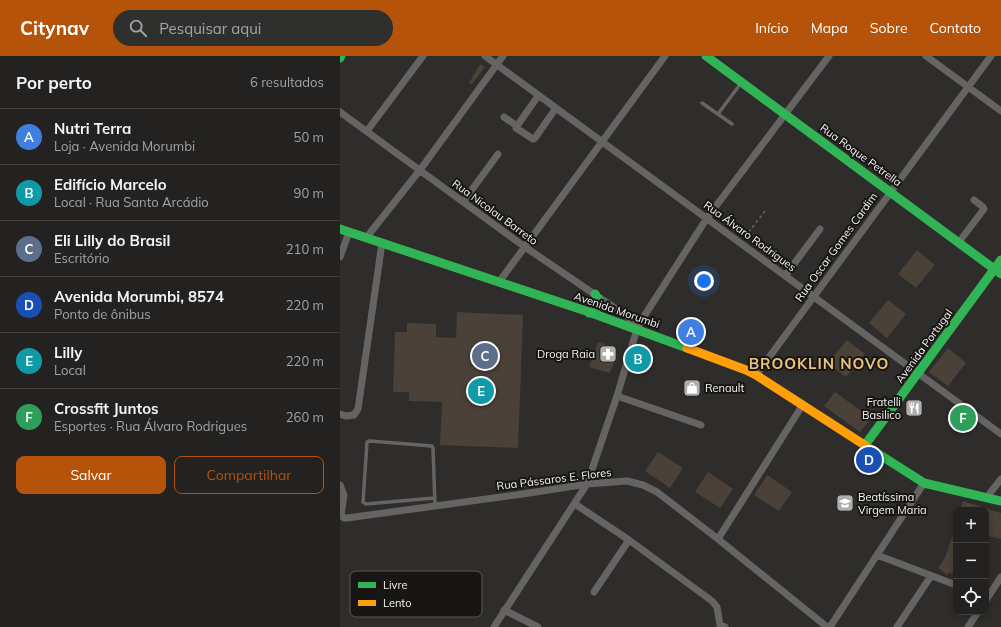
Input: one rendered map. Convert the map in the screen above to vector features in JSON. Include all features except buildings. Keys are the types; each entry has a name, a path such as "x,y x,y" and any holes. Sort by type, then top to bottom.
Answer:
{"street":[{"path":"367,131 423,56"},
{"name":"Rua Álvaro Rodrigues","path":"485,56 1001,434"},
{"path":"366,238 420,170 503,56"},
{"path":"499,282 665,56"},
{"name":"Rua Roque Petrella","path":"706,56 998,271"},
{"path":"494,627 587,484 617,396 637,329 643,318 706,218 829,56"},
{"path":"926,56 1001,111"},
{"name":"Rua Oscar Gomes Cardim","path":"756,375 991,56"},
{"path":"517,126 538,96"},
{"path":"504,117 517,126 516,128 531,139 534,139 556,108"},
{"name":"Rua Nicolau Barreto","path":"340,112 525,247 628,317 637,329"},
{"path":"463,202 498,154"},
{"path":"959,242 984,209 974,200"},
{"path":"785,276 820,229"},
{"path":"340,257 344,230"},
{"name":"Avenida Morumbi","path":"344,230 637,329 756,375 802,406 924,483 1001,501"},
{"path":"340,414 346,416 354,415 358,409 382,243"},
{"name":"Avenida Portugal","path":"865,446 918,374 998,271 1001,260"},
{"path":"589,313 593,312 598,307 599,300 595,294"},
{"path":"617,396 701,425"},
{"path":"718,539 802,406"},
{"path":"987,498 1001,479"},
{"name":"Rua Pássaros E. Flores","path":"340,485 344,495 342,515 344,518 587,484 628,481 643,485 657,492 718,539 827,627"},
{"path":"830,627 924,483"},
{"path":"575,504 629,540 712,601 716,607 721,626"},
{"path":"594,592 629,540"},
{"path":"877,555 953,584"},
{"path":"898,627 932,576"},
{"path":"989,594 1001,577"},
{"path":"504,610 538,627"},
{"path":"968,627 976,615"}],"lane":[{"path":"718,114 741,82"},
{"path":"702,104 732,124"},
{"path":"434,498 364,504 367,442 370,440 432,446 434,448 435,506"}],"path":[{"path":"741,244 765,211"}],"traffic: fast":[{"path":"706,56 1001,274"},
{"path":"340,229 586,311 687,348"},
{"path":"865,445 1001,260"},
{"path":"589,313 595,310 598,305 599,300 595,294"},
{"path":"866,446 924,483 1001,501"}],"traffic: slow":[{"path":"687,348 756,375 866,446"}],"place":[{"name":"Nutri Terra","path":"691,332"},
{"name":"Droga Raia","path":"608,354"},
{"name":"Eli Lilly do Brasil","path":"485,356"},
{"name":"Edifício Marcelo","path":"638,359"},
{"name":"Renault","path":"692,388"},
{"name":"Lilly","path":"481,391"},
{"name":"Fratelli Basilico","path":"914,408"},
{"name":"Crossfit Juntos","path":"963,418"},
{"name":"Avenida Morumbi, 8574","path":"869,460"},
{"name":"Beatíssima Virgem Maria","path":"845,503"}],"district":[{"name":"BROOKLIN NOVO","path":"819,364"}]}
